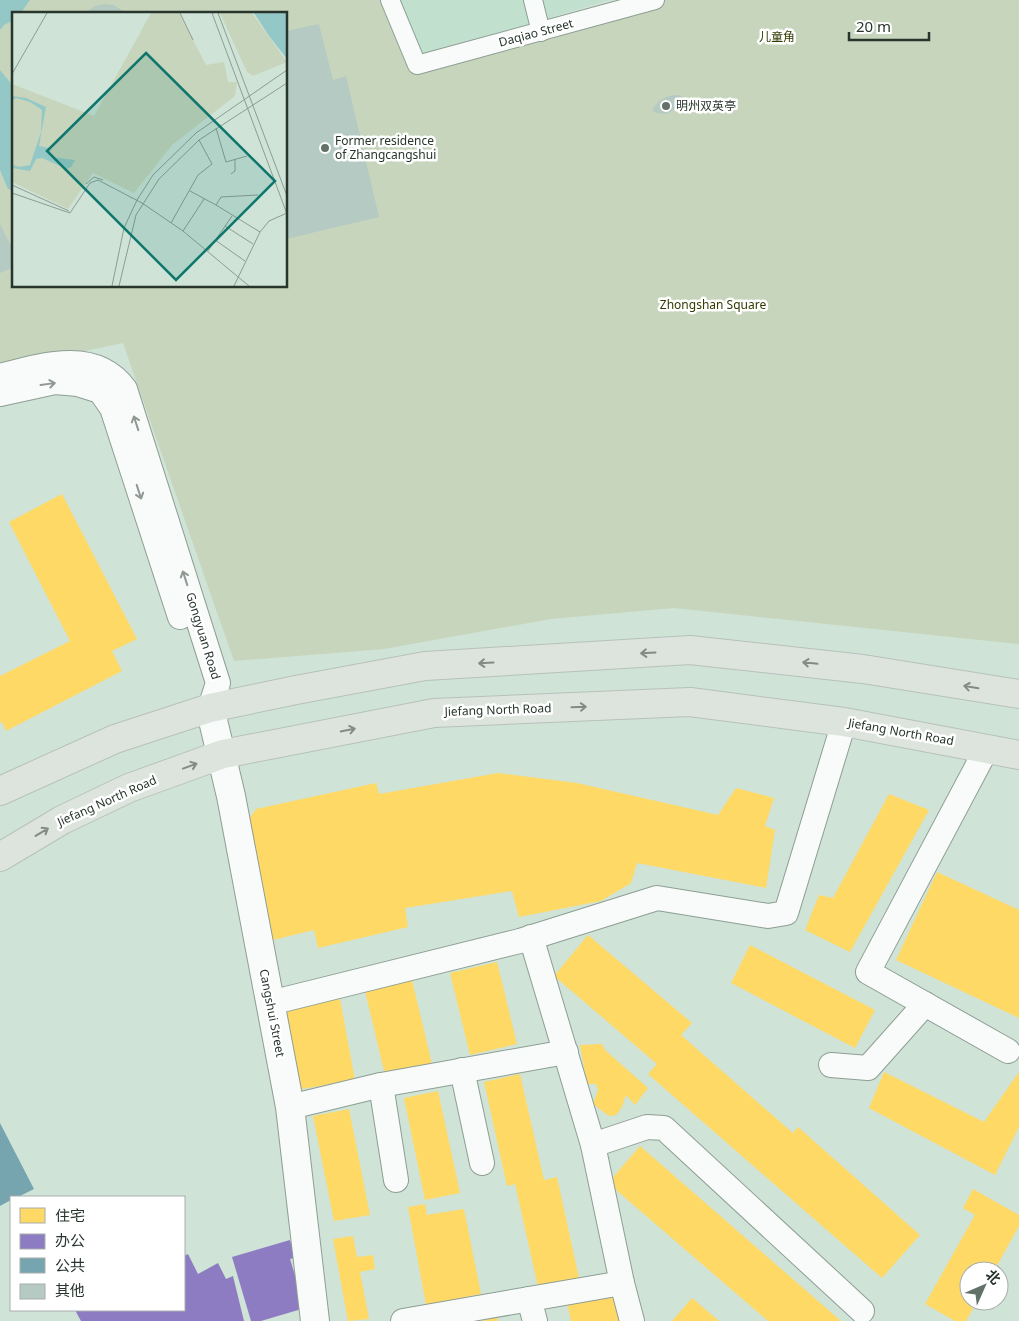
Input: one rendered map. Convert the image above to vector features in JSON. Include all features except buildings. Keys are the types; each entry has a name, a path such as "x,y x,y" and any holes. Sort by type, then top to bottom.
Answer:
{"main road":[{"path":"0,792 115,738 210,708 425,666 690,650 863,669 1019,694"},
{"name":"Jiefang North Road","path":"0,857 62,820 129,788 223,754 434,713 690,702 844,722 1019,755"}],"street":[{"name":"Daqiao Street","path":"390,0 417,65 655,0"},
{"path":"534,0 541,32"},
{"name":"Gongyuan Road","path":"0,376 35,367 77,363 93,365 108,372 117,378 125,389 218,683 210,708"},
{"name":"Gongyuan Road","path":"0,394 55,382 78,384 100,391 112,408 210,708"},
{"name":"Cangshui Street","path":"210,708 223,754 290,1106 315,1321"},
{"path":"270,1003 531,937 658,898 768,916 786,913 844,722"},
{"path":"987,748 868,972 1008,1051"},
{"path":"531,937 593,1145 622,1283 632,1321"},
{"path":"831,1065 868,1068 925,1004"},
{"path":"290,1106 380,1085 566,1052"},
{"path":"462,1070 482,1163"},
{"path":"380,1085 396,1180"},
{"path":"593,1145 647,1127 664,1128 862,1311"},
{"path":"408,1320 532,1310 622,1283"}],"shaded area":[{"path":"398,0 609,0 421,57"}],"green space":[{"name":"Zhongshan Square","path":"0,0 394,0 421,61 624,0 1019,0 1019,644 674,608 551,619 384,649 234,661 123,343 0,369"}],"water":[{"path":"0,0 30,0 21,12 12,12 12,21 4,25 0,30"},
{"path":"0,70 12,85 12,190 8,189 0,170"}],"place":[{"name":"明州双英亭","path":"666,106"},
{"name":"Former residence of Zhangcangshui","path":"325,148"}],"park label":[{"name":"儿童角","path":"777,37"}]}
